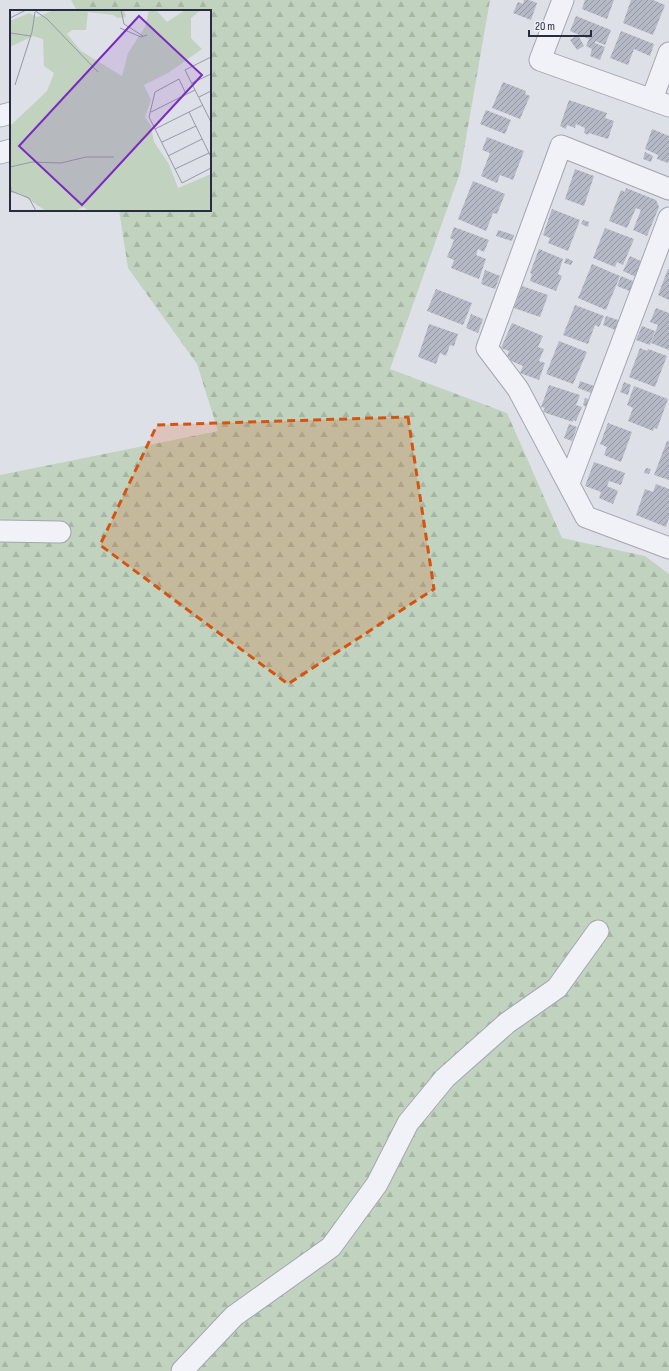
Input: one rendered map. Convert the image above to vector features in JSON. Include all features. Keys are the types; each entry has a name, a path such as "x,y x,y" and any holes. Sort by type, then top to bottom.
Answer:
{"street":[{"path":"562,0 540,60 660,103 669,53"},
{"path":"0,116 10,113"},
{"path":"669,190 561,146 487,348 518,389 586,517 669,548"},
{"path":"0,153 10,150"},
{"path":"569,483 669,218"},
{"path":"0,531 60,532"},
{"path":"182,1371 234,1316 331,1247 377,1184 408,1123 445,1078 507,1023 557,988 598,931"}],"highlighted area":[{"path":"408,417 434,589 288,684 100,545 157,425"}],"green space":[{"path":"71,0 490,0 460,173 390,369 507,413 562,538 645,556 669,574 669,1371 0,1371 0,475 218,431 197,364 128,268 119,211 211,211 211,10 76,10"}],"building":[{"path":"524,0 537,3 531,20 513,13 518,2 523,4"},
{"path":"585,0 614,0 607,19 582,9"},
{"path":"631,0 653,0 665,5 653,35 623,23"},
{"path":"576,16 611,30 605,45 595,41 595,43 605,47 600,60 590,56 592,49 586,46 589,39 570,31"},
{"path":"621,31 654,44 650,56 634,49 628,65 610,58"},
{"path":"578,35 584,46 577,50 570,40"},
{"path":"503,82 526,91 525,94 530,96 520,119 492,108"},
{"path":"569,100 607,113 605,118 614,121 608,139 589,133 588,135 584,133 585,128 576,124 575,128 567,125 566,129 560,126"},
{"path":"486,110 511,120 505,134 480,124"},
{"path":"652,129 669,136 668,163 657,159 658,155 645,149"},
{"path":"487,137 524,151 513,180 500,175 497,183 481,176 490,153 482,150"},
{"path":"645,152 653,156 651,162 643,159"},
{"path":"575,169 594,176 584,206 565,199"},
{"path":"473,181 505,194 497,214 493,213 486,231 458,219"},
{"path":"626,188 656,200 659,207 647,236 633,230 641,210 636,208 627,228 609,221 621,190 625,192"},
{"path":"552,209 580,220 568,251 548,243 550,238 543,235"},
{"path":"583,220 589,222 588,227 581,224"},
{"path":"454,227 489,240 484,252 478,249 476,255 486,259 479,279 451,268 454,260 447,257 454,240 450,238"},
{"path":"605,228 634,239 623,265 617,262 615,267 593,258"},
{"path":"498,230 514,235 512,241 496,236"},
{"path":"539,249 563,259 558,274 562,276 556,291 530,281 532,274 530,273"},
{"path":"630,256 643,262 636,277 623,271"},
{"path":"566,258 573,261 571,265 564,263"},
{"path":"592,264 620,276 606,310 578,298"},
{"path":"669,269 669,300 658,295"},
{"path":"485,270 500,276 495,289 481,284"},
{"path":"621,276 635,282 632,292 617,286"},
{"path":"522,286 548,295 540,317 514,308"},
{"path":"436,289 472,303 463,325 427,311"},
{"path":"575,305 604,316 599,327 595,325 588,344 563,335"},
{"path":"656,308 669,313 669,350 651,343 658,325 650,322"},
{"path":"471,314 483,319 478,333 466,328"},
{"path":"606,316 621,321 618,331 603,325"},
{"path":"512,323 543,336 538,347 544,349 539,361 545,363 539,380 520,373 523,366 509,360 510,358 507,356 509,351 501,348"},
{"path":"429,324 458,334 454,346 450,345 446,356 440,353 436,364 418,357"},
{"path":"642,326 655,331 650,345 636,340"},
{"path":"559,341 587,352 573,384 546,374"},
{"path":"640,348 647,351 648,349 667,356 655,387 629,377"},
{"path":"580,381 594,386 591,393 578,388"},
{"path":"624,382 631,385 628,395 620,392"},
{"path":"549,385 580,395 576,405 582,407 576,421 573,420 573,422 543,412 545,408 541,407"},
{"path":"634,386 668,399 657,429 654,428 653,431 628,421 633,408 627,405"},
{"path":"585,398 590,400 587,407 583,405"},
{"path":"608,423 632,432 621,462 604,455 607,447 600,444"},
{"path":"569,424 577,427 572,441 564,438"},
{"path":"667,441 669,442 669,480 654,475"},
{"path":"594,462 625,473 621,485 609,481 607,486 618,491 613,504 599,498 601,492 585,486"},
{"path":"646,468 651,469 649,474 644,473"},
{"path":"656,484 669,489 669,518 666,527 636,515 645,489 653,492"}]}
